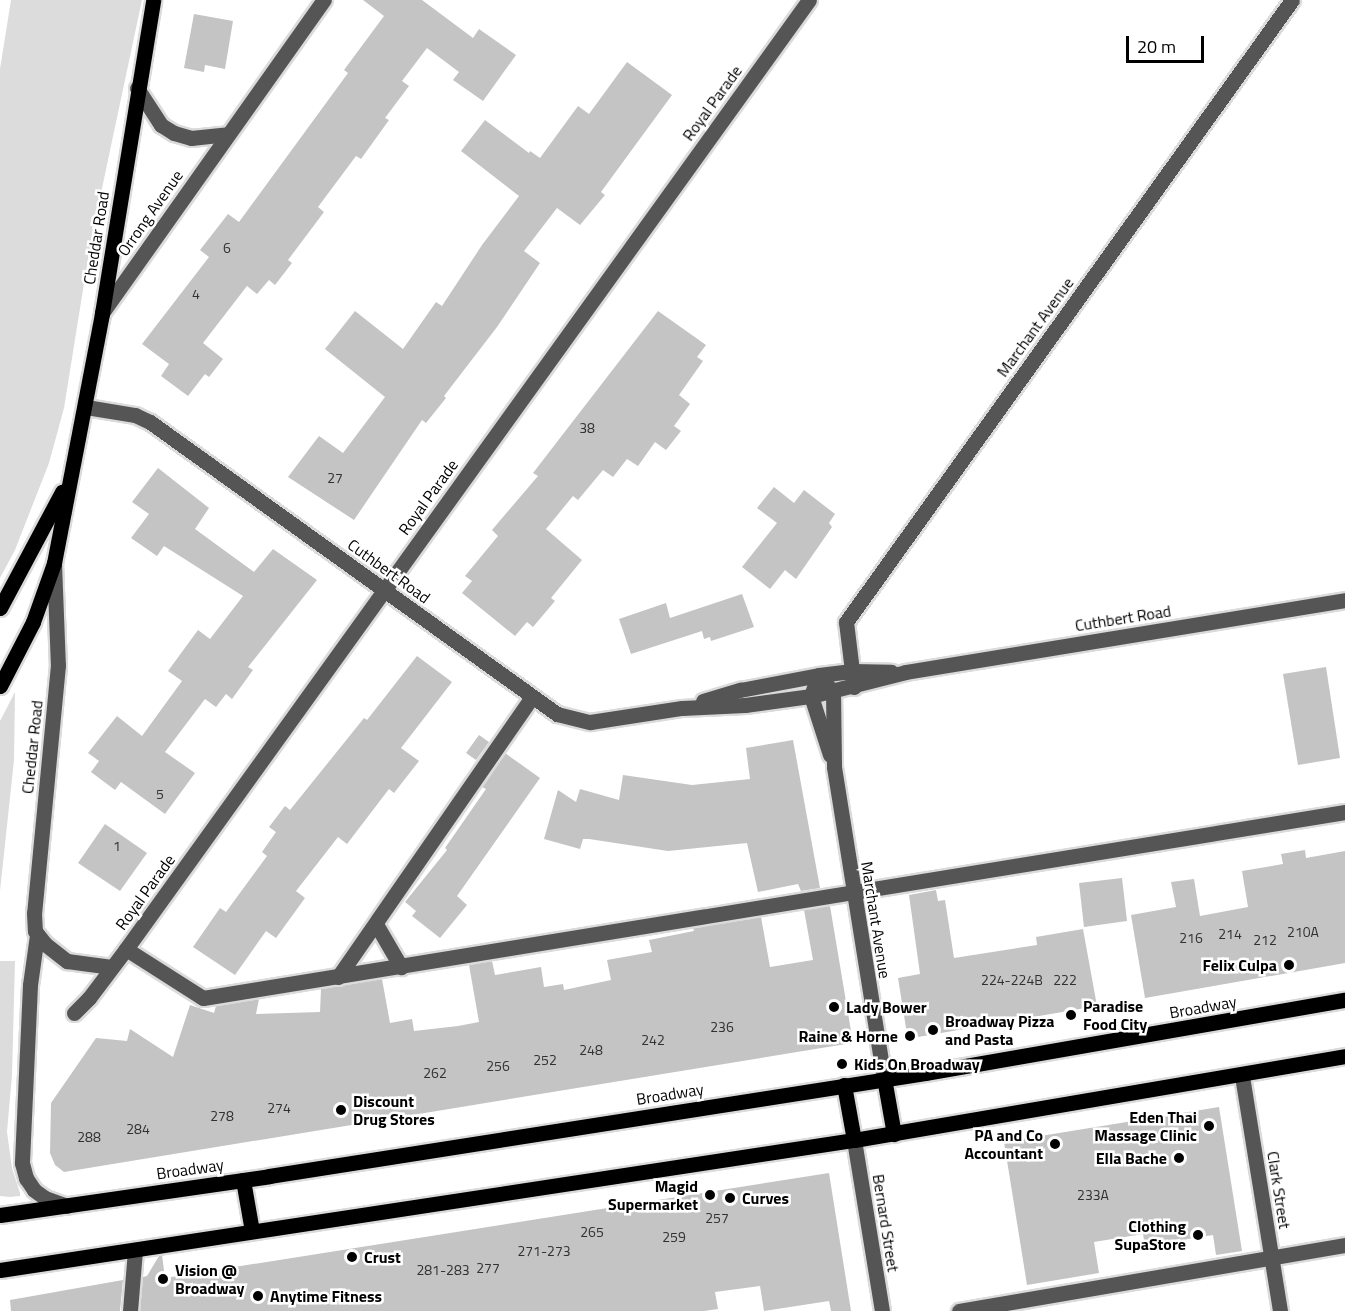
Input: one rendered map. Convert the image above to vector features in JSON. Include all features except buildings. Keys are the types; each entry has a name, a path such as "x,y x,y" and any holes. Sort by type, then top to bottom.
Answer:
{"main road":[{"name":"Cheddar Road","path":"0,686 33,622 54,563 68,481 86,407 153,0"},
{"name":"Cheddar Road","path":"0,608 68,481"},
{"name":"Broadway","path":"0,1215 243,1180 844,1085 1345,1000"},
{"path":"0,1270 894,1134 1242,1076 1345,1056"},
{"path":"884,1078 894,1134"},
{"path":"844,1085 854,1140"},
{"path":"243,1180 252,1231"}],"street":[{"name":"Orrong Avenue","path":"102,313 324,0"},
{"name":"Royal Parade","path":"74,1013 89,998 126,949 809,0"},
{"name":"Marchant Avenue","path":"854,687 846,622 1292,0"},
{"path":"137,88 161,125 174,133 191,138 228,134"},
{"name":"Cuthbert Road","path":"86,407 129,413 150,422 384,588 532,697 557,714 590,722 682,708 745,705 811,696 854,687 906,672 1345,600"},
{"name":"Cheddar Road","path":"54,563 58,665 34,913 37,935 30,985 22,1163 26,1178 34,1190 45,1198 67,1206"},
{"name":"Cuthbert Road","path":"682,708 740,690 819,675 852,671 906,672"},
{"path":"811,696 819,675 833,692"},
{"name":"Marchant Avenue","path":"833,692 834,767 884,1078"},
{"name":"Marchant Avenue","path":"811,696 834,767"},
{"path":"338,977 532,697"},
{"path":"126,949 203,998 854,894 1345,812"},
{"path":"376,924 401,967"},
{"path":"37,935 49,948 67,961 112,967"},
{"name":"Clark Street","path":"1242,1076 1280,1311"},
{"name":"Bernard Street","path":"854,1140 882,1311"},
{"path":"959,1311 1345,1245"},
{"path":"130,1311 135,1250"}],"shaded area":[{"path":"11,0 142,0 91,240 64,408 49,463 15,550 0,578 0,69"},
{"path":"15,692 14,760 0,891 0,721"},
{"path":"0,961 15,961 12,1075 7,1132 12,1168 20,1196 10,1197 0,1196"}],"place":[{"name":"Felix Culpa","path":"1289,965"},
{"name":"Lady Bower","path":"834,1007"},
{"name":"Paradise Food City","path":"1071,1015"},
{"name":"Broadway Pizza and Pasta","path":"933,1030"},
{"name":"Raine & Horne","path":"910,1036"},
{"name":"Kids On Broadway","path":"842,1064"},
{"name":"Discount Drug Stores","path":"341,1110"},
{"name":"Eden Thai Massage Clinic","path":"1209,1126"},
{"name":"PA and Co Accountant","path":"1055,1144"},
{"name":"Ella Bache","path":"1179,1158"},
{"name":"Magid Supermarket","path":"710,1195"},
{"name":"Curves","path":"730,1198"},
{"name":"Clothing SupaStore","path":"1198,1235"},
{"name":"Crust","path":"352,1257"},
{"name":"Vision @ Broadway","path":"163,1279"},
{"name":"Anytime Fitness","path":"258,1296"}]}
